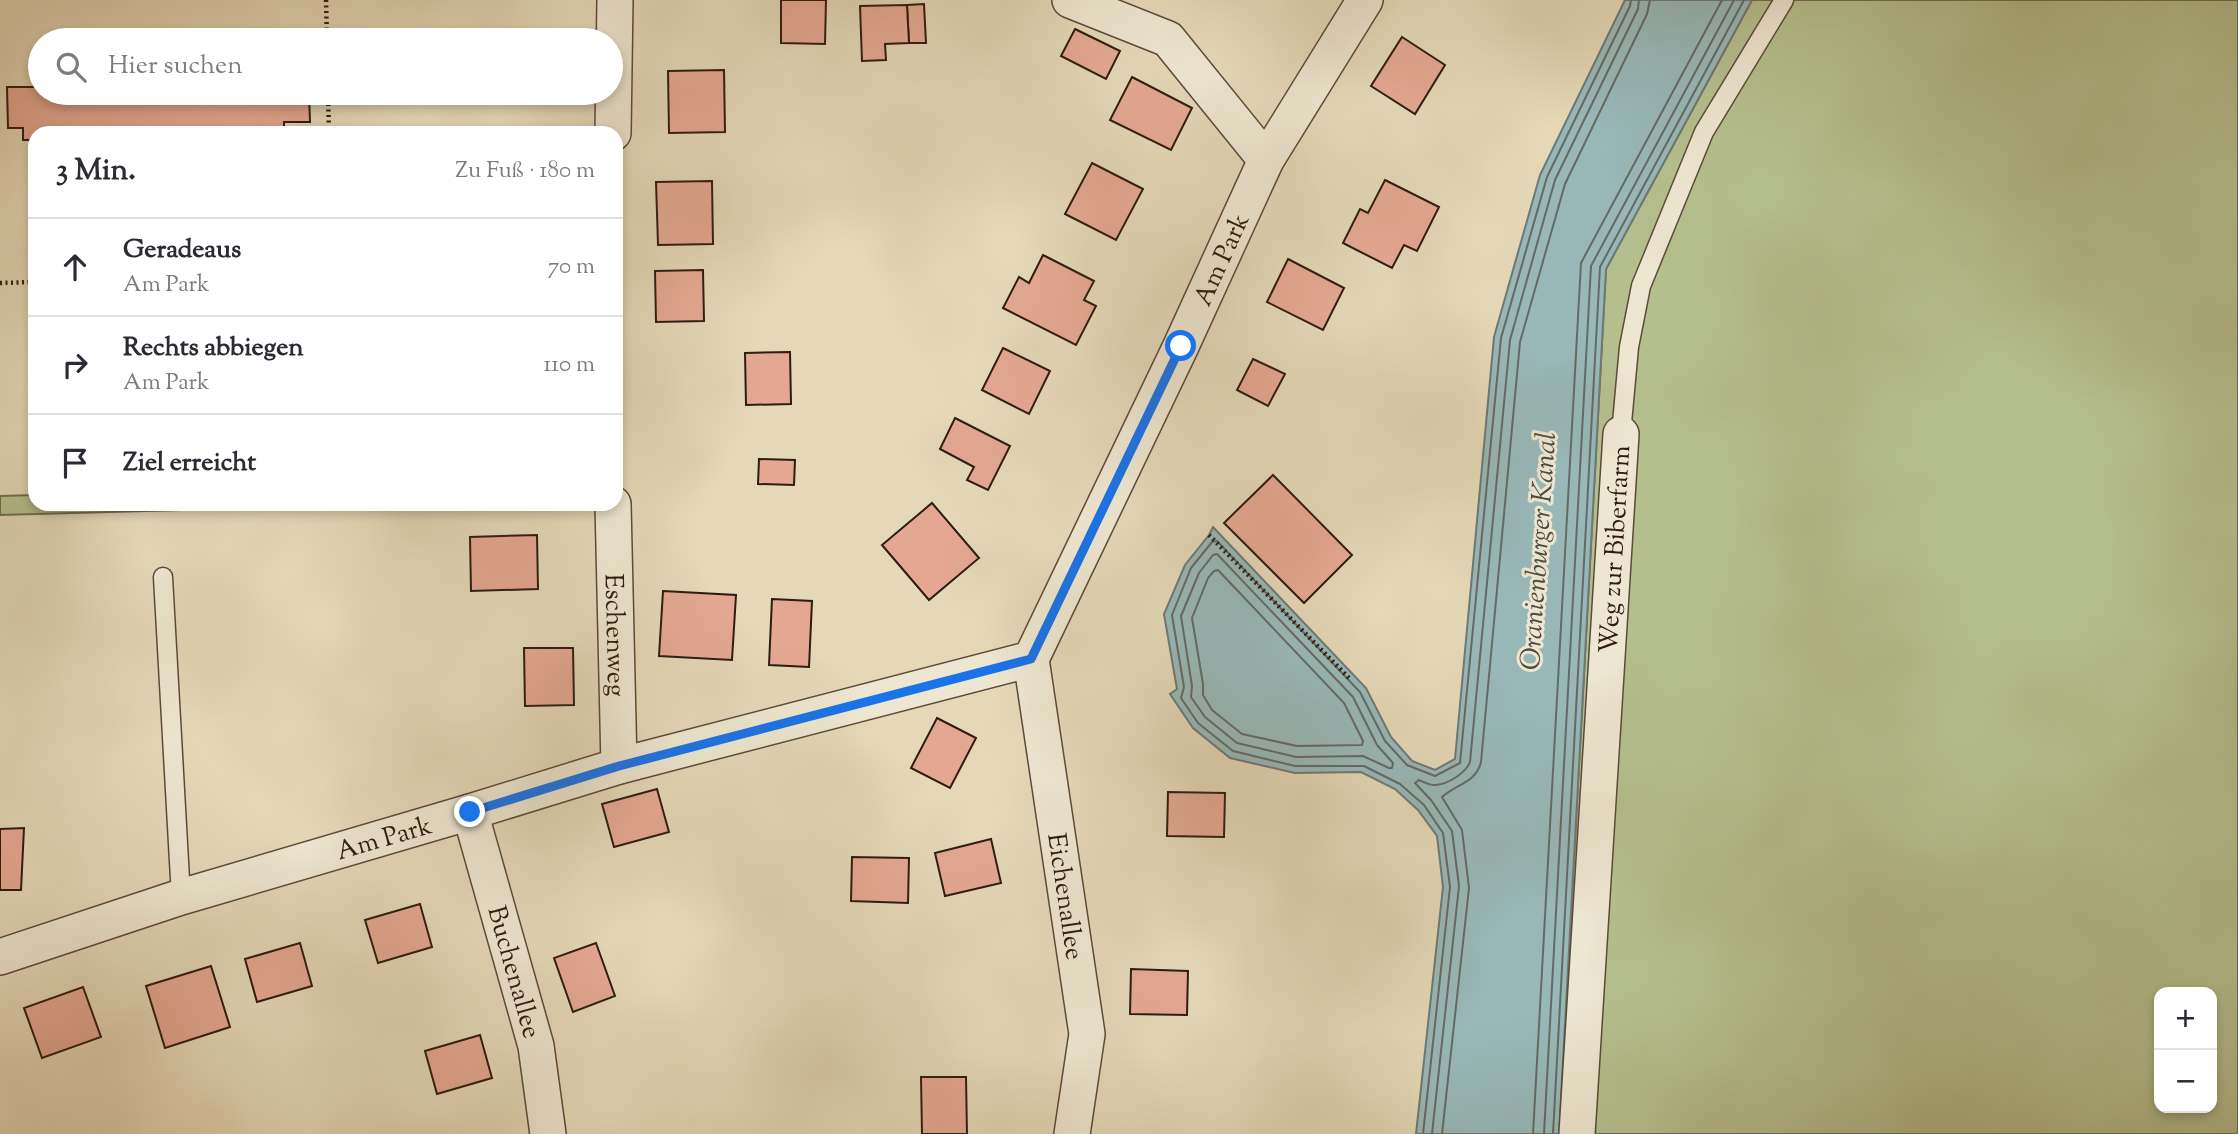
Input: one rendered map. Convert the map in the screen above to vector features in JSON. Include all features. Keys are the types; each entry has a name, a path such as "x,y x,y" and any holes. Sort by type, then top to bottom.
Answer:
{"street":[{"path":"615,0 615,28"},
{"path":"1070,0 1168,38 1266,160"},
{"name":"Am Park","path":"0,957 181,897 619,766 1031,659 1181,346 1266,160 1364,0"},
{"path":"613,105 613,126"},
{"name":"Weg zur Biberfarm","path":"1577,1134 1621,434"},
{"name":"Eschenweg","path":"613,511 619,766"},
{"name":"Eichenallee","path":"1031,659 1087,1034 1072,1134"},
{"name":"Buchenallee","path":"470,812 536,1046 548,1134"}],"lane":[{"name":"Weg zur Biberfarm","path":"1621,434 1629,347 1642,286 1704,132 1784,0"},
{"path":"163,577 181,897"}],"path":[{"path":"326,0 327,28"},
{"path":"328,105 328,126"},
{"path":"0,283 28,282"},
{"path":"1209,535 1351,680"}],"green space":[{"path":"1752,0 2238,0 2238,1134 1559,1134 1606,269"},
{"path":"28,495 28,511 146,511 0,515 0,496"}],"water":[{"name":"Oranienburger Kanal","path":"1625,0 1752,0 1606,269 1559,1134 1416,1134 1443,887 1437,836 1418,810 1395,789 1361,772 1295,773 1230,758 1193,728 1170,694 1177,689 1164,614 1185,565 1213,527 1366,688 1391,737 1412,761 1435,770 1455,759 1494,337 1540,175"}],"building":[{"path":"781,0 826,0 825,44 781,43"},
{"path":"924,4 926,43 909,43 907,5"},
{"path":"907,5 909,43 885,44 886,60 862,61 860,6"},
{"path":"1075,29 1120,51 1106,79 1061,56"},
{"path":"1402,37 1445,65 1415,114 1371,86"},
{"path":"724,70 725,132 669,133 668,71"},
{"path":"1132,77 1192,108 1171,150 1110,120"},
{"path":"7,87 28,87 28,105 309,105 310,122 284,122 284,126 28,126 28,140 23,140 23,128 8,128"},
{"path":"1092,163 1143,189 1116,240 1065,214"},
{"path":"1385,180 1439,207 1417,251 1404,245 1392,268 1343,243 1360,209 1368,213"},
{"path":"712,181 713,244 658,245 656,182"},
{"path":"1043,255 1094,281 1084,300 1096,306 1076,345 1003,308 1019,277 1029,283"},
{"path":"1288,259 1344,288 1323,330 1267,302"},
{"path":"703,270 704,321 656,322 655,271"},
{"path":"1003,348 1050,371 1029,414 982,390"},
{"path":"790,352 791,404 746,405 745,353"},
{"path":"1253,359 1285,374 1268,406 1237,390"},
{"path":"955,418 1010,446 988,490 967,480 974,467 940,449"},
{"path":"759,459 795,460 794,485 758,484"},
{"path":"1273,475 1352,555 1304,603 1224,523"},
{"path":"932,503 979,558 929,600 882,545"},
{"path":"537,535 538,589 471,591 470,537"},
{"path":"663,591 736,595 732,660 659,656"},
{"path":"772,599 812,601 809,667 769,665"},
{"path":"524,648 573,648 574,705 525,706"},
{"path":"937,718 976,738 950,788 911,768"},
{"path":"657,789 669,832 614,847 602,804"},
{"path":"1168,792 1225,793 1224,837 1167,836"},
{"path":"24,828 21,890 0,890 0,829"},
{"path":"991,839 1001,883 945,896 935,853"},
{"path":"852,857 909,858 908,903 851,901"},
{"path":"420,904 432,947 378,963 365,920"},
{"path":"300,943 312,986 257,1002 245,959"},
{"path":"596,943 615,996 573,1012 554,958"},
{"path":"211,966 230,1027 165,1048 146,986"},
{"path":"1131,969 1188,971 1187,1015 1130,1014"},
{"path":"83,987 101,1037 42,1058 24,1008"},
{"path":"480,1035 492,1078 437,1094 425,1051"},
{"path":"921,1077 966,1077 967,1134 922,1134"}],"route":[{"path":"470,812 619,766 1031,659 1181,346"}]}
